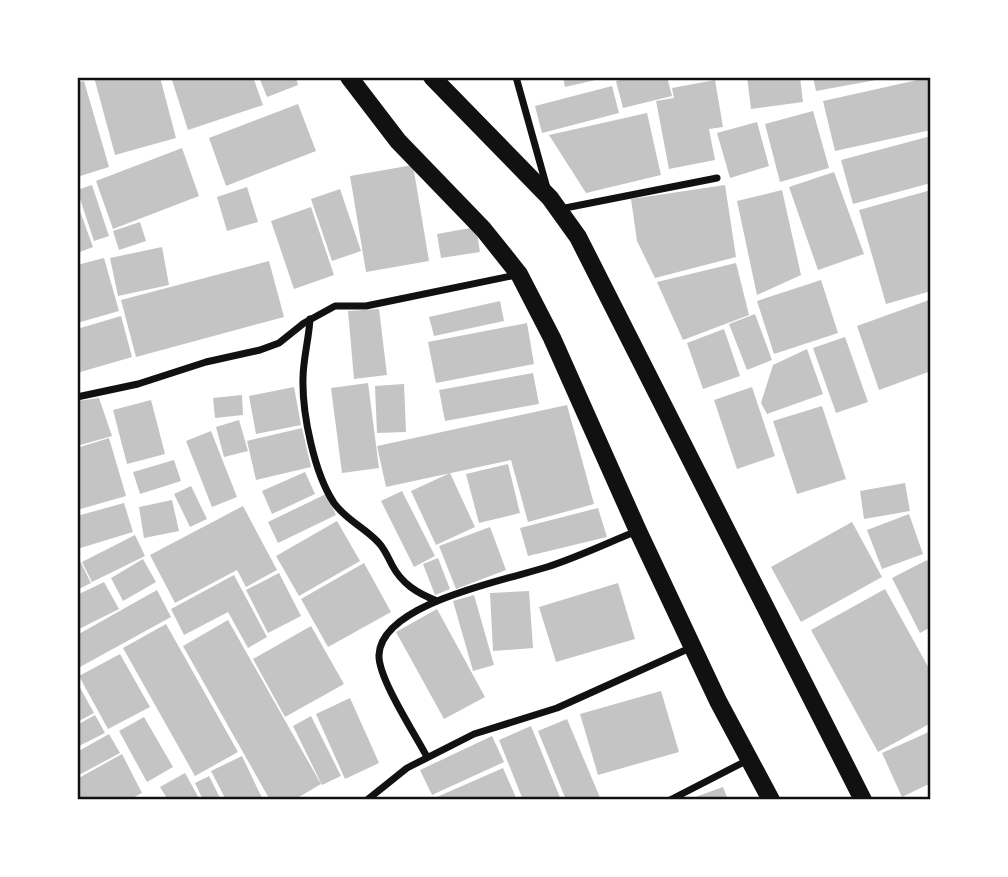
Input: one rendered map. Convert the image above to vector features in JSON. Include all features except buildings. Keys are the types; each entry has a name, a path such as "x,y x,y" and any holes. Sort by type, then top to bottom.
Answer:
{"main road":[{"path":"349,77 398,141 483,229 519,274 562,360 692,647 771,800"},
{"path":"432,77 555,204 578,237 863,800"}],"street":[{"path":"516,77 555,204 717,178"},
{"path":"77,397 138,384 206,362 260,350 279,343 310,319 335,306 366,306 519,274"},
{"path":"310,319 303,374 303,400 312,449 333,502 349,520 380,544 396,572 410,587 420,595 437,601"},
{"path":"427,757 391,691 379,659 385,636 395,625 437,601 551,566 638,531"},
{"path":"367,800 391,778 474,734 557,708 692,647"},
{"path":"670,800 749,760"}]}
